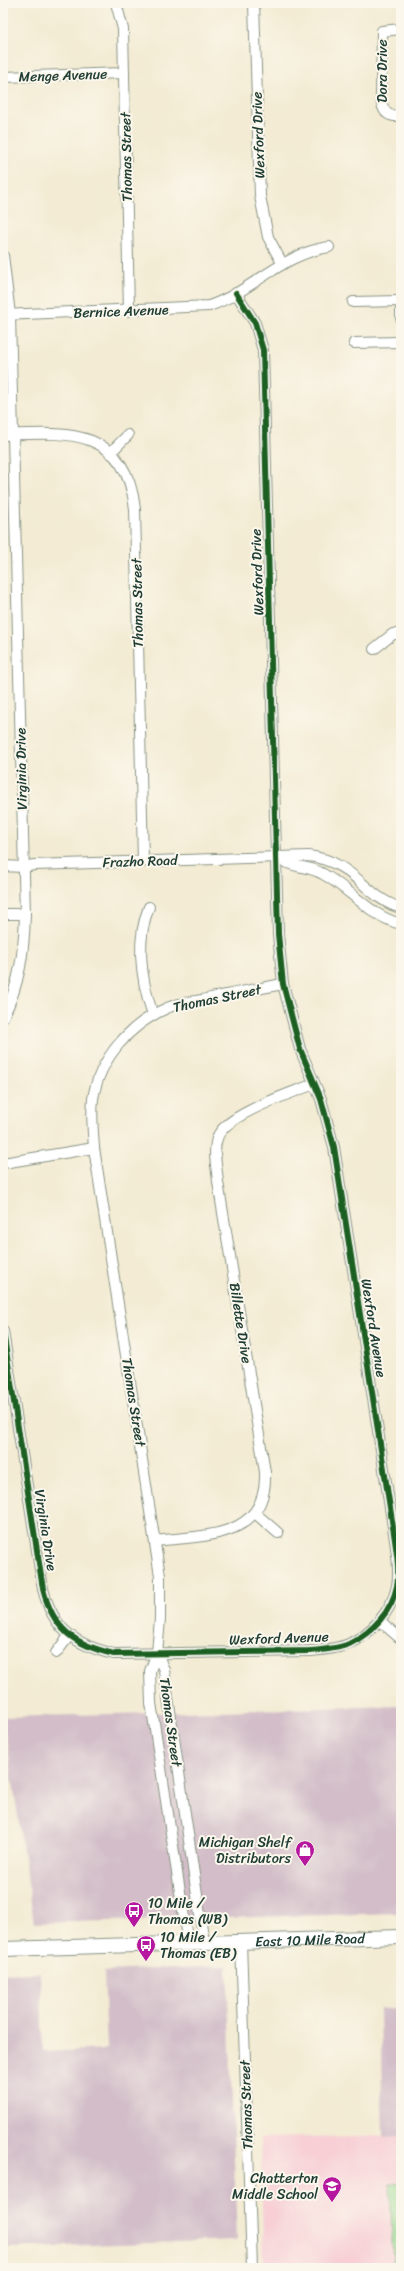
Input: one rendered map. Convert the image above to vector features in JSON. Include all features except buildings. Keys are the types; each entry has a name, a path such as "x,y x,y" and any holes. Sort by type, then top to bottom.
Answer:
{"main road":[{"name":"East 10 Mile Road","path":"3,1949 401,1937"}],"street":[{"name":"Thomas Street","path":"116,3 123,30 129,311"},
{"name":"Wexford Drive","path":"254,3 260,196 268,236 282,263"},
{"name":"Dora Drive","path":"401,28 382,31 381,99 382,110 387,114 401,116"},
{"name":"Menge Avenue","path":"3,77 124,73"},
{"path":"282,263 304,252 330,247"},
{"name":"Virginia Drive","path":"3,254 25,914 22,959 14,993 3,1017"},
{"name":"Bernice Avenue","path":"6,315 129,311 209,306 236,293 282,263"},
{"name":"Wexford Drive","path":"236,293 255,323 263,350 277,858"},
{"path":"353,302 401,301 401,318"},
{"path":"354,343 401,342"},
{"name":"Thomas Street","path":"8,434 73,434 90,440 110,453 121,464 127,476 135,509 143,861"},
{"path":"110,453 128,435"},
{"path":"374,649 393,634 401,634"},
{"name":"Frazho Road","path":"3,866 23,867 34,864 308,856 336,862 378,896 401,908"},
{"name":"Frazho Road","path":"277,858 289,865 323,873 377,915 401,924"},
{"name":"Wexford Avenue","path":"157,1653 332,1649 349,1644 380,1621 391,1604 397,1586 398,1568 395,1540 334,1147 321,1099 300,1049 283,984 278,934 277,858"},
{"path":"149,907 141,933 142,968 144,988 154,1015"},
{"path":"3,914 25,914"},
{"name":"Thomas Street","path":"204,1943 164,1670 157,1653 160,1602 156,1541 94,1148 92,1119 93,1098 104,1064 124,1037 137,1025 168,1007 283,984"},
{"name":"Billette Drive","path":"255,1513 262,1499 265,1472 218,1182 216,1144 222,1131 237,1117 314,1084"},
{"path":"3,1163 94,1148"},
{"name":"Virginia Drive","path":"3,1331 45,1594 51,1614 69,1636 83,1645 114,1654 157,1653"},
{"path":"156,1541 223,1532 249,1520 255,1513 278,1533"},
{"path":"380,1621 401,1640"},
{"path":"56,1653 69,1636"},
{"path":"157,1653 150,1670 151,1703 188,1944"},
{"path":"164,1781 180,1779"},
{"path":"171,1832 188,1828"},
{"name":"Thomas Street","path":"241,1942 252,2268"}],"shaded area":[{"path":"401,1706 401,1913 34,1923 3,1717"},
{"path":"227,1966 237,2240 3,2248 3,1974 40,1973 43,2052 107,2049 104,1971"},
{"path":"380,2009 401,2009 401,2135 383,2136"},
{"name":"Chatterton Middle School","path":"401,2135 401,2268 264,2268 260,2138"}],"green space":[{"path":"390,2183 401,2183 401,2268 393,2268"}],"cycle path":[{"path":"3,1331 43,1589 47,1603 53,1615 59,1625 67,1633 87,1646 114,1654 310,1651 330,1649 349,1644 366,1634 380,1620 391,1604 397,1586 398,1575 395,1540 334,1147 321,1099 300,1049 283,984 278,934 263,350 255,323 236,293"}],"place":[{"name":"Michigan Shelf Distributors","path":"305,1867"},
{"name":"10 Mile / Thomas (WB)","path":"134,1928"},
{"name":"10 Mile / Thomas (EB)","path":"146,1962"},
{"name":"Chatterton Middle School","path":"332,2203"}]}
